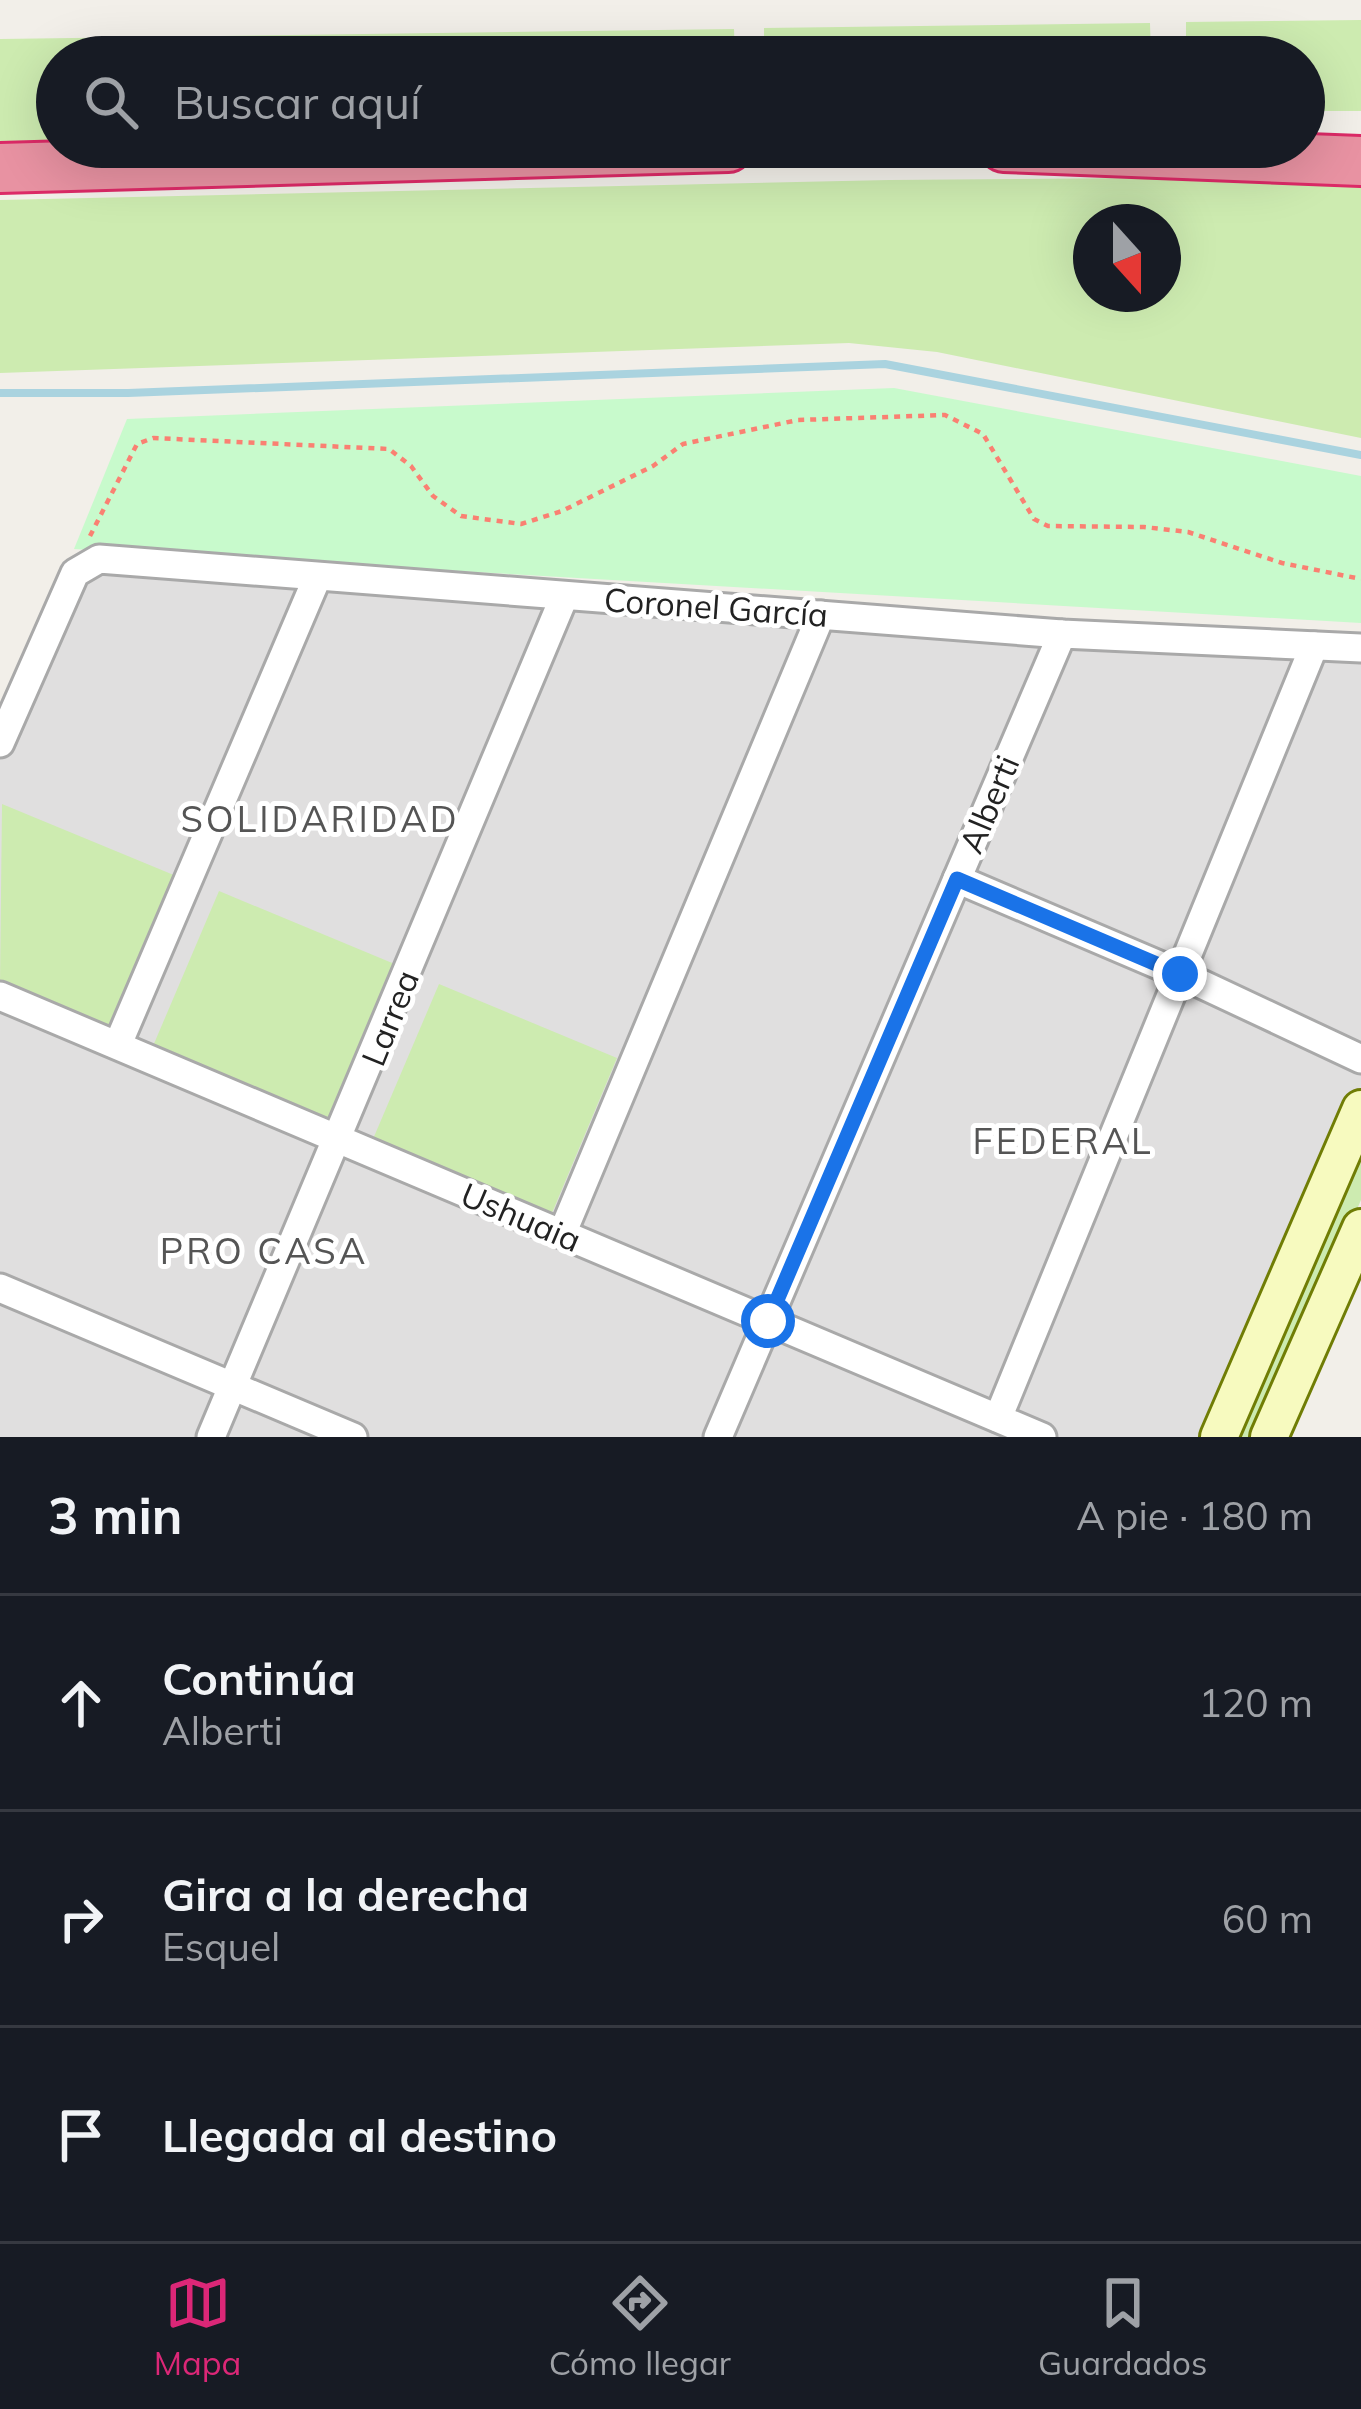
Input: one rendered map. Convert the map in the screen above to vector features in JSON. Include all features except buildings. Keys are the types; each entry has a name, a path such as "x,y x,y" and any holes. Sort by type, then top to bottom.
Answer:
{"highway":[{"path":"1325,160 1361,161"},
{"path":"0,168 36,167"}],"street":[{"name":"Coronel García","path":"75,573 99,559 1062,634 1361,648"},
{"path":"0,743 75,573"},
{"path":"118,1044 317,578"},
{"name":"Larrea","path":"212,1437 564,597"},
{"path":"562,1234 821,614"},
{"name":"Alberti","path":"718,1437 1062,634"},
{"path":"998,1418 1314,646"},
{"path":"957,879 1180,974 1361,1059"},
{"name":"Ushuaia","path":"0,996 1042,1437"},
{"path":"1219,1437 1361,1109"},
{"path":"1269,1437 1361,1228"},
{"path":"0,1288 353,1437"}],"path":[{"path":"75,573 137,444 153,438 389,449 411,466 433,496 461,516 520,524 562,511 653,466 683,444 798,421 945,415 983,434 1034,519 1048,526 1188,532 1282,563 1361,579"}],"shaded area":[{"path":"99,559 1361,648 1361,1109 1219,1437 0,1437 0,743 75,573"}],"green space":[{"path":"1361,20 1361,111 1325,111 1325,36 1186,36 1186,22"},
{"path":"1150,23 1150,36 764,36 764,28"},
{"path":"734,29 734,36 220,36"},
{"path":"0,39 36,39 36,141 0,142"},
{"path":"1138,178 1361,184 1361,438 937,352 849,343 0,373 0,200 889,180"},
{"path":"894,388 1361,476 1361,623 74,549 127,419"},
{"path":"2,804 181,878 115,1033 0,985"},
{"path":"219,891 397,965 332,1120 153,1046"},
{"path":"439,984 617,1058 552,1213 373,1139"},
{"path":"1361,1158 1361,1200 1259,1437 1241,1437"}],"waterway":[{"path":"0,393 128,393 885,364 1361,455"}],"district":[{"name":"SOLIDARIDAD","path":"320,819"},
{"name":"FEDERAL","path":"1063,1141"},
{"name":"PRO CASA","path":"264,1251"}],"route":[{"path":"768,1321 957,879 1180,974"}]}
